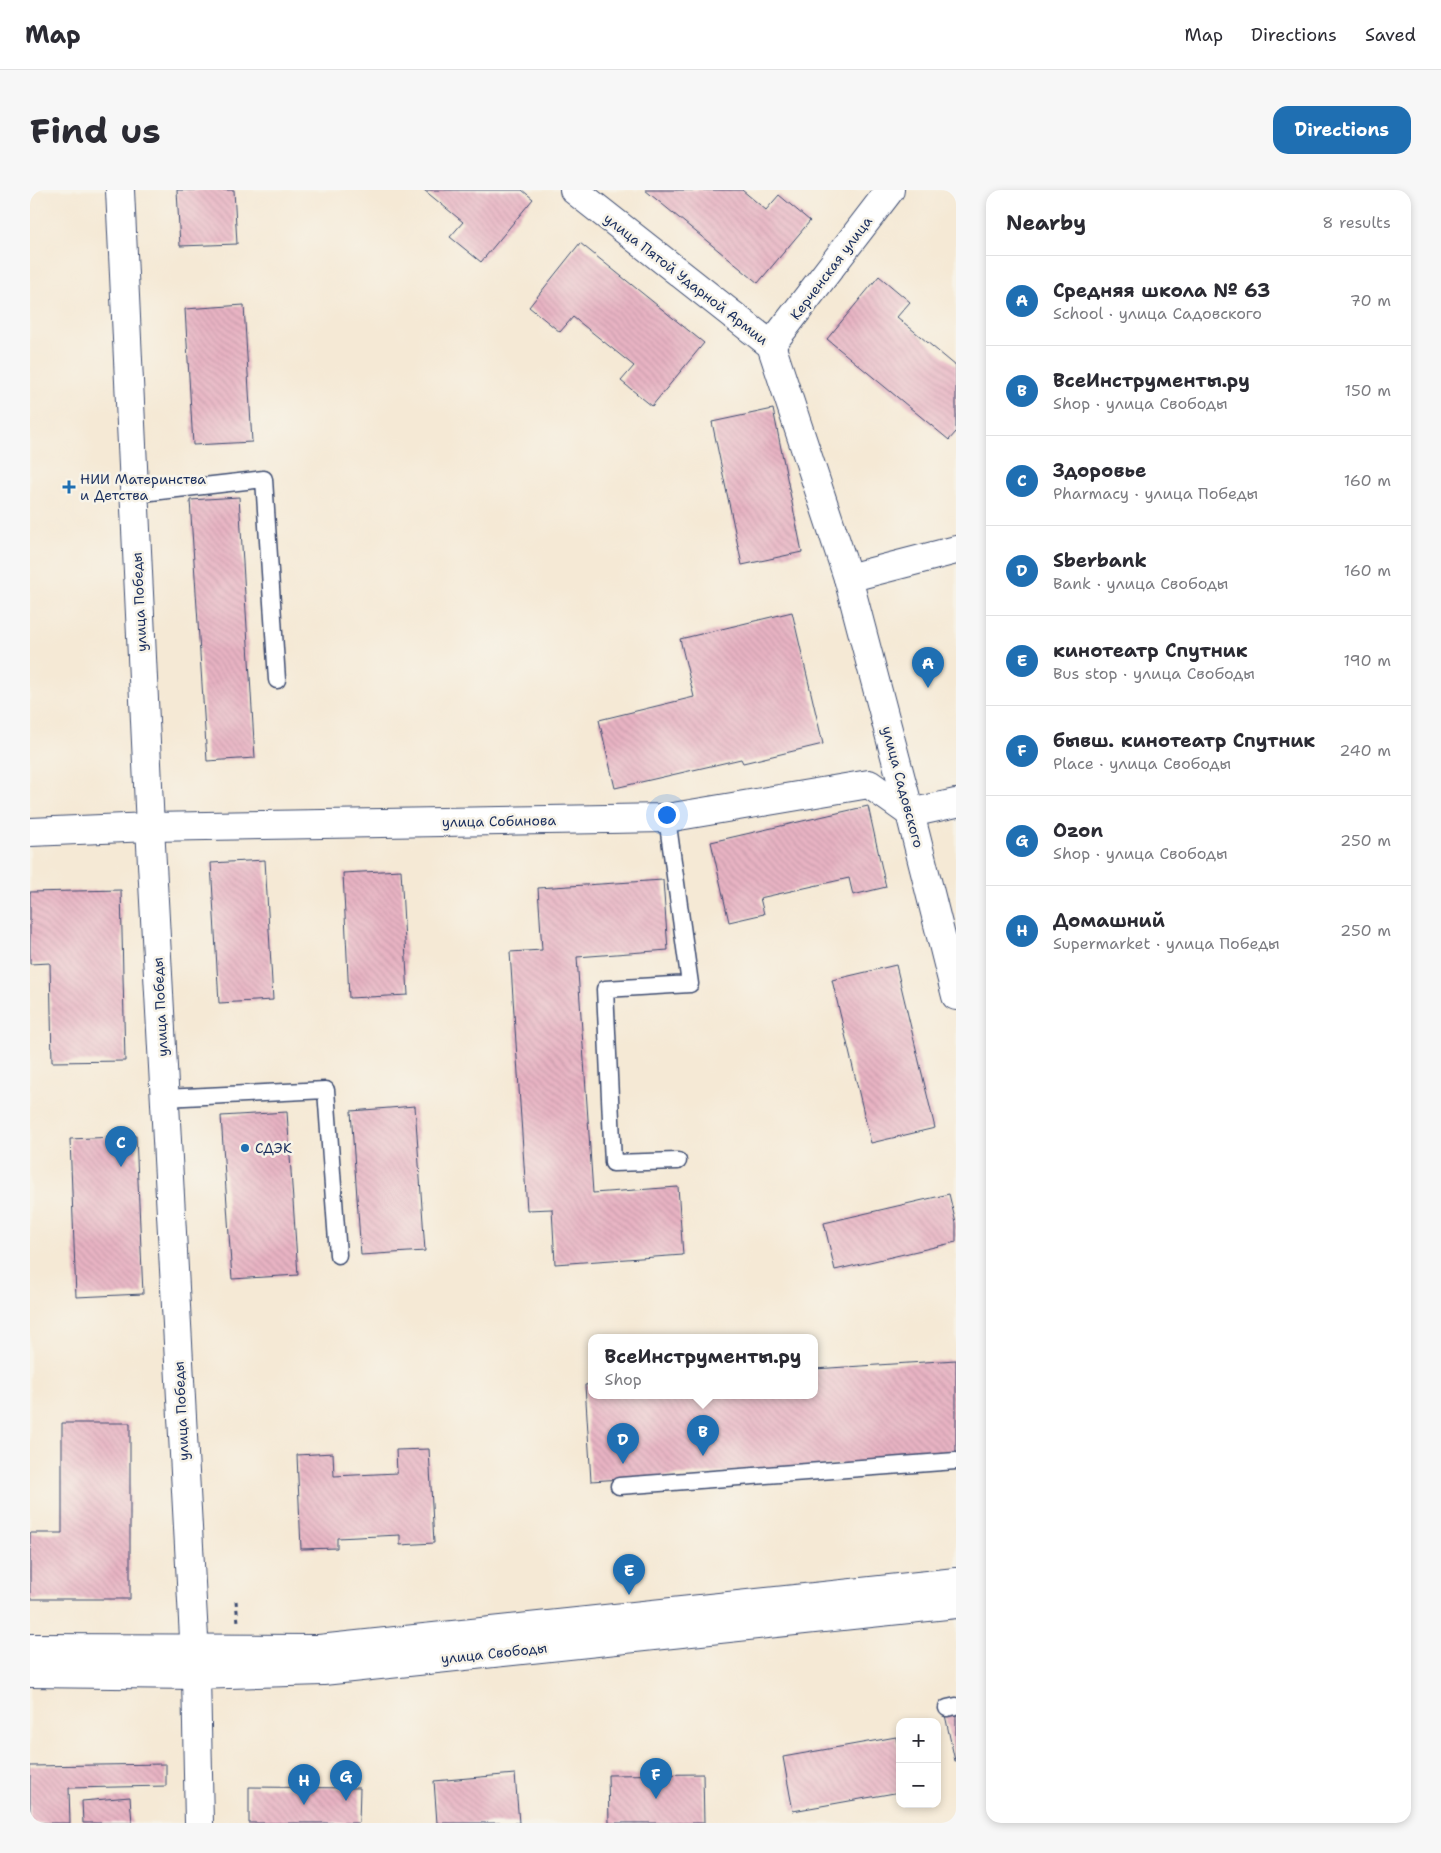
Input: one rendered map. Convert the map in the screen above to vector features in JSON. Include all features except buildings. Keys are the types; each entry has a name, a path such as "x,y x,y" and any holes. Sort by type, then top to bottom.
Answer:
{"street":[{"name":"улица Победы","path":"120,190 150,827 195,1662 199,1823"},
{"name":"улица Пятой Ударной Армии","path":"574,190 771,345 848,578"},
{"name":"Керченская улица","path":"771,345 890,190"},
{"path":"848,578 956,550"},
{"name":"улица Садовского","path":"848,578 956,996"},
{"name":"улица Собинова","path":"30,832 150,827 668,818 869,784 910,813"},
{"path":"910,813 956,803"},
{"name":"улица Свободы","path":"30,1673 195,1662 956,1582"},
{"name":"улица Свободы","path":"30,1648 323,1671 956,1604"}],"lane":[{"path":"134,494 264,479 277,680"},
{"path":"668,818 690,984 605,989 613,1162 678,1161"},
{"path":"164,1098 326,1090 338,1255"},
{"path":"619,1486 956,1461"}],"path":[{"path":"236,1601 238,1622"}],"place":[{"name":"НИИ Материнства и Детства","path":"69,487"},
{"name":"Средняя школа № 63","path":"928,688"},
{"name":"СДЭК","path":"245,1148"},
{"name":"Здоровье","path":"121,1167"},
{"name":"ВсеИнструменты.ру","path":"703,1456"},
{"name":"Sberbank","path":"623,1464"},
{"name":"кинотеатр Спутник","path":"629,1595"},
{"name":"бывш. кинотеатр Спутник","path":"656,1799"},
{"name":"Ozon","path":"346,1801"},
{"name":"Домашний","path":"304,1805"}]}
